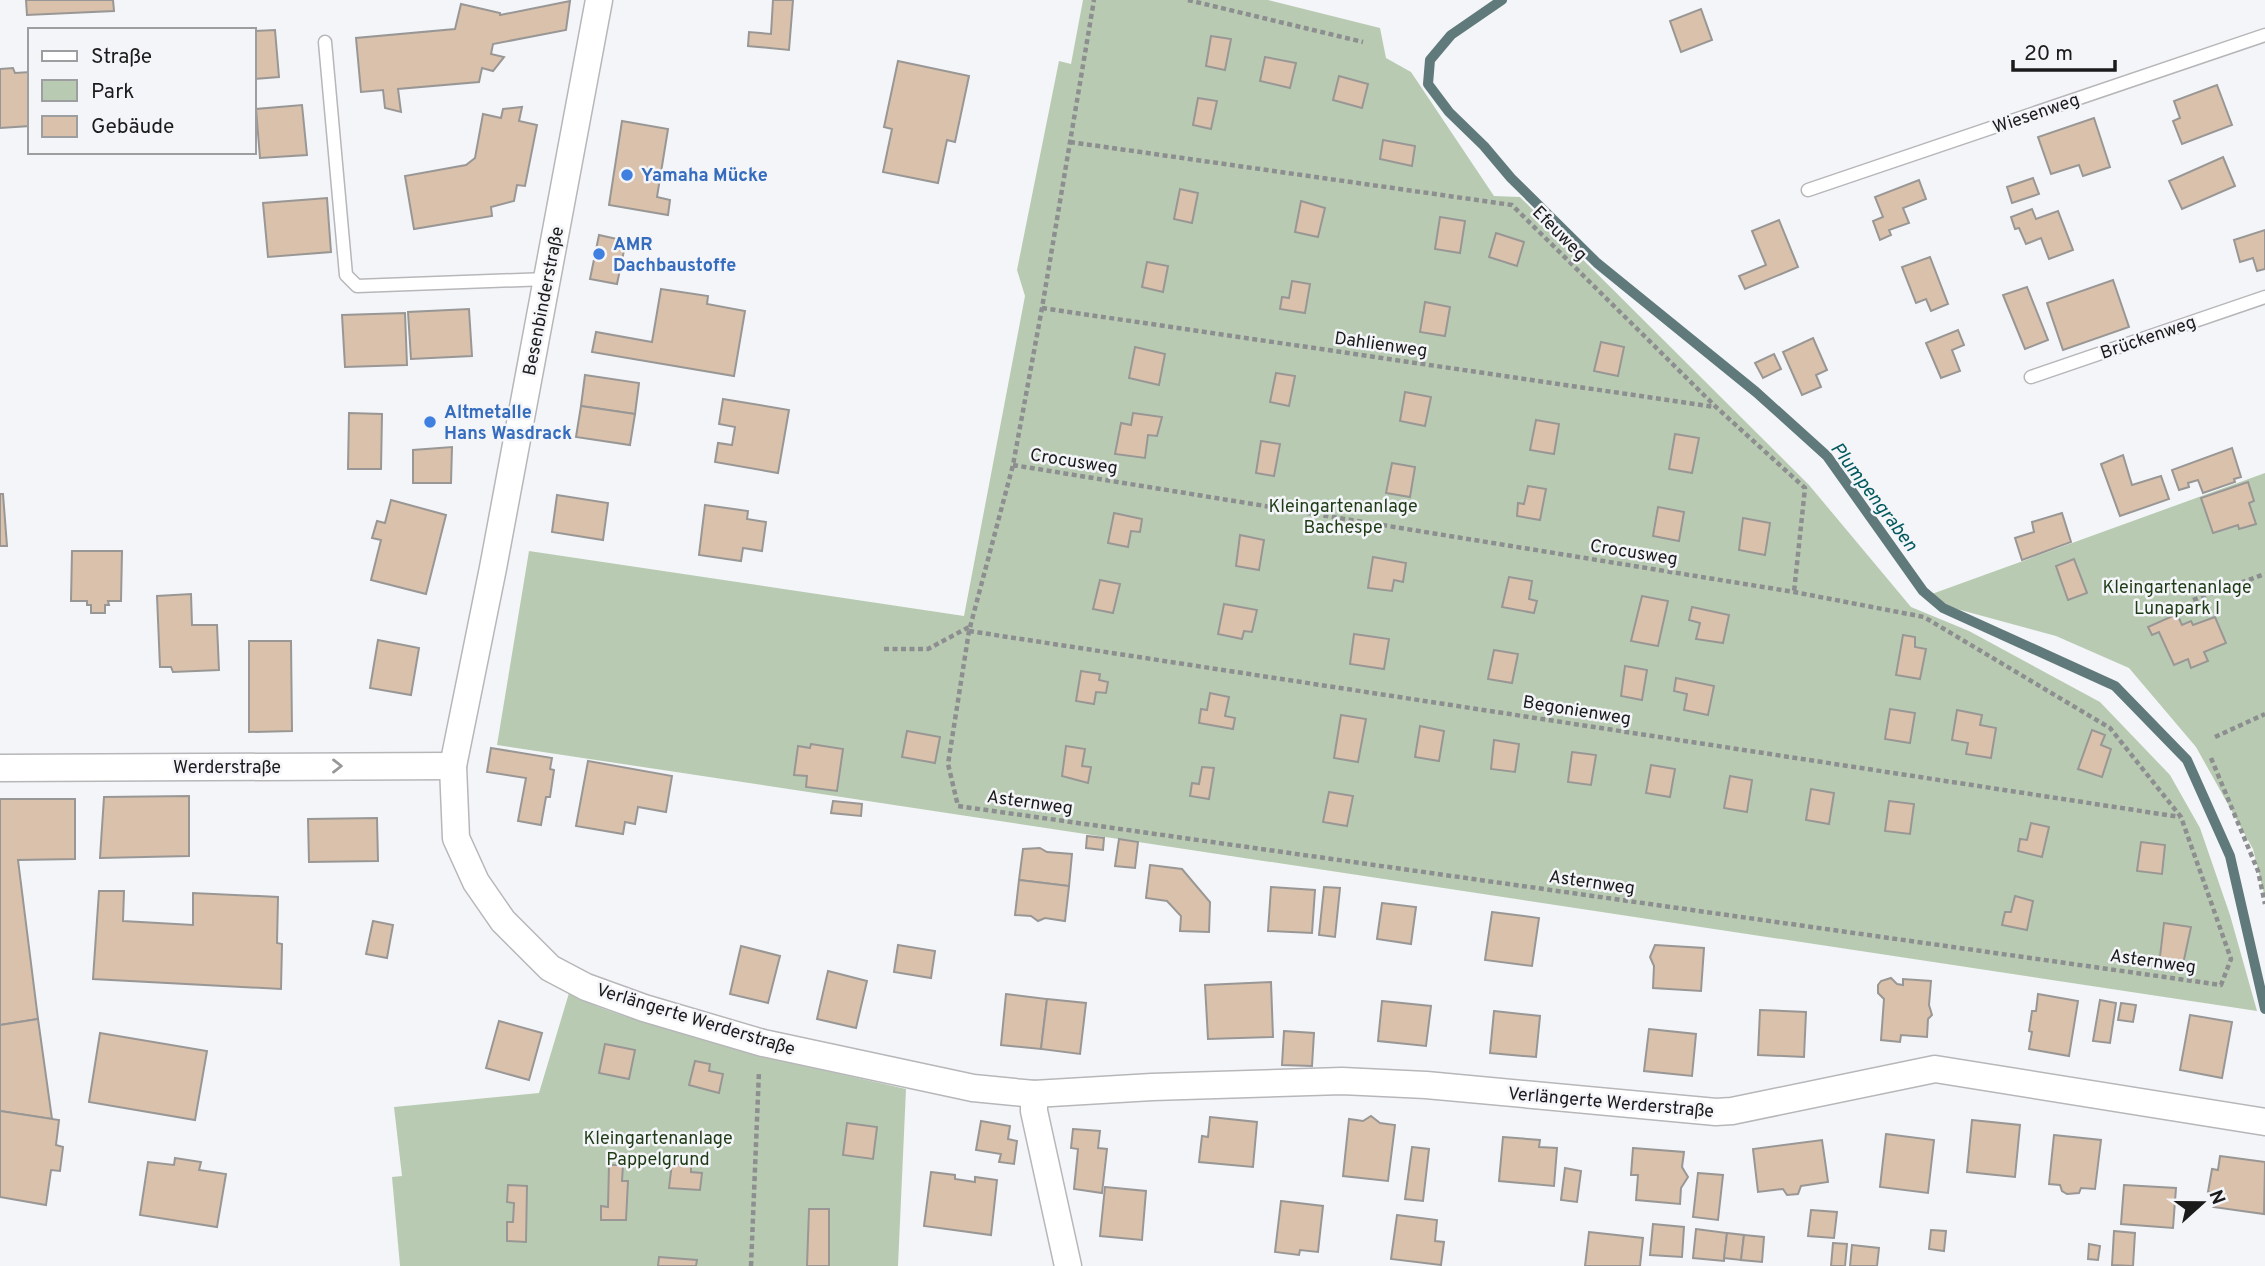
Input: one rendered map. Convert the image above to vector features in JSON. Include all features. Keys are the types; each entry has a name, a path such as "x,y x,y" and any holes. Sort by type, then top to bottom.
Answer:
{"street":[{"name":"Besenbinderstraße","path":"453,766 599,0"},
{"name":"Werderstraße","path":"0,768 453,766"},
{"name":"Verlängerte Werderstraße","path":"453,766 456,838 471,871 503,921 550,968 586,987 644,1008 763,1043 973,1088 1034,1094 1342,1081 1426,1085 1716,1112 1732,1111 1935,1069 2265,1122"},
{"path":"1034,1094 1034,1111 1069,1266"}],"lane":[{"name":"Wiesenweg","path":"1808,190 2265,35"},
{"path":"325,42 346,275 357,286 547,279"},
{"name":"Brückenweg","path":"2031,377 2265,297"}],"path":[{"path":"884,649 928,649 969,629 1013,465 1094,0"},
{"path":"1188,0 1363,42"},
{"name":"Efeuweg","path":"1070,142 1512,205 1716,407 1805,488 1794,592"},
{"name":"Dahlienweg","path":"1042,308 1716,407"},
{"name":"Crocusweg","path":"1013,465 1794,592 1924,617 2110,728 2181,817 2231,960 2221,985"},
{"path":"2193,600 2265,574"},
{"name":"Asternweg","path":"969,629 948,764 958,806 2221,985"},
{"name":"Begonienweg","path":"969,629 2181,817"},
{"path":"2215,737 2265,714"},
{"path":"2211,758 2258,871 2265,904"},
{"path":"751,1266 763,1043"}],"green space":[{"name":"Kleingartenanlage Bachespe","path":"1083,0 1268,0 1380,28 1386,58 1411,72 1494,196 1520,197 1809,485 1911,607 1969,631 2100,702 2170,775 2200,828 2230,915 2257,1011 497,745 529,551 964,616 1025,296 1017,270 1059,61 1071,64"},
{"name":"Kleingartenanlage Lunapark I","path":"2265,473 2265,898 2253,849 2196,747 2129,668 2056,636 1953,608 1929,595"},
{"name":"Kleingartenanlage Pappelgrund","path":"569,993 616,1013 695,1037 906,1089 898,1266 400,1266 392,1177 402,1176 394,1107 539,1093"}],"building":[{"path":"26,0 113,0 114,11 27,15"},
{"path":"773,0 793,0 789,50 748,46 749,32 771,34"},
{"path":"570,1 566,30 493,44 491,54 504,57 493,71 482,68 479,82 398,89 401,112 385,108 383,90 361,92 356,38 455,29 461,4 500,15"},
{"path":"1701,9 1712,40 1681,52 1670,21"},
{"path":"275,30 279,77 256,79 256,31"},
{"path":"1211,36 1231,39 1225,70 1206,66"},
{"path":"1265,57 1296,63 1290,88 1260,81"},
{"path":"898,61 969,76 955,142 947,140 938,183 883,172 892,129 884,127"},
{"path":"13,68 15,73 28,72 28,126 0,128 0,69"},
{"path":"1339,76 1368,84 1362,108 1333,100"},
{"path":"2217,85 2232,125 2182,144 2173,121 2180,118 2174,101"},
{"path":"1198,98 1217,101 1211,129 1193,125"},
{"path":"302,105 307,155 260,158 256,109"},
{"path":"522,107 519,121 537,125 525,186 517,185 514,201 491,207 492,216 414,229 405,176 466,165 475,158 483,114 501,118 503,109"},
{"path":"2094,118 2110,167 2083,176 2079,165 2051,174 2038,137"},
{"path":"622,121 668,129 657,197 670,200 668,215 609,205"},
{"path":"1383,140 1415,146 1412,166 1380,159"},
{"path":"2223,157 2235,186 2182,209 2169,181"},
{"path":"2033,178 2039,194 2012,203 2007,187"},
{"path":"1919,180 1926,199 1903,208 1909,223 1889,230 1891,235 1880,240 1873,221 1883,217 1875,197"},
{"path":"1180,189 1198,193 1192,223 1174,219"},
{"path":"327,198 331,252 268,257 263,203"},
{"path":"1301,201 1325,208 1318,237 1295,232"},
{"path":"2032,209 2036,219 2058,211 2073,250 2049,259 2041,238 2026,244 2019,228 2015,229 2011,217"},
{"path":"1440,217 1465,221 1460,253 1435,249"},
{"path":"1779,220 1798,267 1745,289 1739,276 1766,265 1752,231"},
{"path":"2265,230 2265,269 2257,271 2253,258 2240,262 2234,240"},
{"path":"1496,233 1524,242 1517,266 1489,257"},
{"path":"599,235 626,241 617,284 590,279"},
{"path":"1930,257 1948,304 1931,311 1926,299 1916,303 1902,267"},
{"path":"1147,262 1168,266 1163,292 1142,287"},
{"path":"2113,280 2129,327 2063,350 2047,303"},
{"path":"1292,281 1310,284 1305,313 1280,309 1282,297 1289,298"},
{"path":"2027,287 2048,340 2025,349 2003,295"},
{"path":"661,289 708,296 707,304 745,311 734,376 592,352 596,332 652,342"},
{"path":"1425,302 1450,307 1445,336 1420,332"},
{"path":"469,309 472,356 411,359 408,312"},
{"path":"405,313 407,365 345,367 342,315"},
{"path":"1958,330 1964,345 1952,350 1960,371 1941,378 1926,343"},
{"path":"1813,338 1827,370 1816,375 1821,387 1802,395 1783,352"},
{"path":"1601,342 1624,347 1618,376 1594,371"},
{"path":"1135,347 1165,354 1159,385 1129,378"},
{"path":"1774,354 1781,369 1763,378 1755,363"},
{"path":"1276,373 1295,376 1289,406 1270,402"},
{"path":"585,375 639,383 635,414 581,406"},
{"path":"1405,392 1431,397 1425,426 1400,421"},
{"path":"723,399 789,410 778,473 715,462 718,443 732,445 735,427 719,424"},
{"path":"581,406 635,414 630,445 576,437"},
{"path":"349,413 382,414 381,469 348,469"},
{"path":"1133,413 1162,417 1157,436 1148,435 1145,458 1115,454 1121,423 1131,425"},
{"path":"1536,420 1559,424 1554,454 1530,450"},
{"path":"1675,434 1699,438 1692,473 1669,469"},
{"path":"1261,441 1280,444 1274,476 1256,473"},
{"path":"452,447 451,483 413,483 413,450"},
{"path":"2232,448 2241,477 2234,479 2235,482 2203,493 2198,480 2179,490 2172,470"},
{"path":"2123,455 2132,485 2161,476 2169,499 2120,516 2101,464"},
{"path":"1392,463 1415,467 1410,497 1386,493"},
{"path":"2248,482 2254,501 2249,503 2256,524 2239,529 2238,525 2213,533 2201,498"},
{"path":"1528,486 1546,489 1540,520 1517,516 1518,503 1524,504"},
{"path":"0,494 3,494 7,546 0,546"},
{"path":"557,495 608,503 603,540 552,532"},
{"path":"391,500 446,515 426,594 371,580 381,540 372,538 377,521 385,523"},
{"path":"705,505 748,511 747,519 766,522 762,551 743,548 741,561 699,555"},
{"path":"1658,507 1684,512 1679,541 1653,536"},
{"path":"1114,513 1142,519 1140,532 1131,531 1128,547 1108,543"},
{"path":"2062,513 2071,542 2022,560 2015,538 2034,532 2032,522"},
{"path":"1743,518 1770,523 1765,555 1739,550"},
{"path":"1240,535 1264,540 1259,570 1236,566"},
{"path":"72,551 122,551 121,601 108,601 105,613 91,613 91,605 87,605 87,601 71,601"},
{"path":"1373,557 1406,563 1403,582 1394,580 1392,591 1368,588"},
{"path":"2074,559 2087,593 2068,600 2056,566"},
{"path":"1509,577 1532,581 1529,599 1537,601 1534,613 1502,607"},
{"path":"1100,580 1120,584 1113,613 1093,609"},
{"path":"191,594 192,625 217,625 219,670 173,672 171,667 160,667 157,596"},
{"path":"1642,596 1668,601 1658,646 1631,641"},
{"path":"1224,604 1257,610 1252,632 1244,631 1242,639 1218,634"},
{"path":"1692,607 1729,615 1723,643 1696,639 1700,623 1689,620"},
{"path":"2177,614 2182,625 2191,621 2193,625 2215,617 2226,643 2204,652 2208,661 2191,668 2188,659 2174,665 2159,632 2152,635 2148,627"},
{"path":"1354,634 1389,639 1384,669 1350,664"},
{"path":"1903,635 1915,637 1915,647 1926,649 1920,679 1896,675"},
{"path":"378,640 419,648 411,695 370,688"},
{"path":"249,641 291,641 292,731 249,732"},
{"path":"1494,650 1518,654 1512,683 1488,679"},
{"path":"1625,666 1647,670 1642,700 1621,696"},
{"path":"1081,671 1100,674 1099,680 1108,682 1106,693 1096,692 1094,704 1076,701"},
{"path":"1676,678 1714,686 1708,715 1684,710 1687,694 1674,691"},
{"path":"1210,693 1229,697 1225,716 1235,718 1233,729 1199,723 1201,709 1207,710"},
{"path":"1890,709 1915,713 1910,743 1885,739"},
{"path":"1957,710 1982,715 1980,725 1996,728 1991,758 1966,754 1968,743 1952,740"},
{"path":"1341,715 1366,719 1358,762 1334,758"},
{"path":"1420,726 1444,731 1439,761 1415,757"},
{"path":"2092,730 2105,735 2101,745 2111,749 2102,777 2078,769"},
{"path":"907,731 940,737 935,763 902,757"},
{"path":"1494,740 1519,744 1515,772 1491,769"},
{"path":"811,744 843,749 837,791 806,787 807,776 794,775 798,746 810,748"},
{"path":"1066,746 1085,749 1082,766 1091,767 1088,783 1062,776"},
{"path":"491,748 552,758 550,769 554,770 550,797 546,797 541,825 518,821 526,778 487,772"},
{"path":"1572,752 1596,755 1591,785 1568,782"},
{"path":"588,761 672,776 666,812 638,807 635,824 625,822 623,834 576,826"},
{"path":"1651,765 1675,769 1670,797 1646,793"},
{"path":"1202,767 1214,768 1209,799 1190,796 1192,783 1199,784"},
{"path":"1730,776 1752,780 1747,812 1724,808"},
{"path":"1811,789 1834,793 1829,824 1806,820"},
{"path":"1329,792 1353,796 1347,826 1323,822"},
{"path":"189,796 189,856 100,858 104,797"},
{"path":"0,799 75,799 75,859 18,860 38,1019 0,1025"},
{"path":"833,801 862,804 861,816 831,813"},
{"path":"1889,801 1914,804 1910,834 1885,831"},
{"path":"377,818 378,861 309,862 308,819"},
{"path":"2031,823 2049,827 2042,857 2018,851 2020,839 2027,840"},
{"path":"1087,836 1104,838 1103,850 1086,848"},
{"path":"1119,839 1138,842 1135,868 1115,866"},
{"path":"2141,842 2165,845 2162,874 2137,871"},
{"path":"1040,848 1047,852 1072,854 1069,886 1019,880 1023,849"},
{"path":"1150,865 1182,869 1210,902 1209,932 1180,931 1181,916 1167,901 1146,898"},
{"path":"1019,880 1069,886 1065,921 1045,918 1038,921 1031,916 1015,915"},
{"path":"1271,887 1315,890 1312,933 1268,931"},
{"path":"1324,887 1340,888 1335,937 1319,935"},
{"path":"99,891 124,891 123,921 193,925 193,893 278,897 277,943 282,944 281,989 93,979"},
{"path":"2015,896 2033,901 2027,930 2002,925 2005,912 2011,912"},
{"path":"1382,903 1416,907 1411,944 1377,939"},
{"path":"1492,912 1539,918 1532,966 1485,960"},
{"path":"373,921 393,925 387,958 366,954"},
{"path":"2164,923 2191,927 2182,969 2159,965"},
{"path":"898,945 935,951 931,978 894,972"},
{"path":"1655,945 1704,948 1701,991 1653,988 1654,966 1650,957"},
{"path":"741,946 780,956 768,1003 730,994"},
{"path":"828,971 867,981 856,1028 817,1019"},
{"path":"1891,978 1897,984 1903,985 1903,979 1931,981 1929,1005 1932,1015 1928,1019 1927,1037 1901,1035 1900,1042 1881,1040 1884,999 1878,993 1878,985"},
{"path":"1271,982 1273,1037 1208,1039 1205,985"},
{"path":"1006,994 1047,999 1041,1049 1001,1045"},
{"path":"2038,994 2078,1001 2069,1056 2029,1049 2032,1011 2036,1011"},
{"path":"1047,999 1086,1003 1080,1054 1041,1049"},
{"path":"2100,1000 2116,1003 2110,1043 2093,1041"},
{"path":"1382,1001 1431,1006 1426,1046 1378,1041"},
{"path":"2121,1003 2136,1005 2133,1022 2118,1020"},
{"path":"1760,1010 1806,1012 1804,1057 1758,1055"},
{"path":"1494,1011 1540,1016 1536,1057 1490,1053"},
{"path":"2190,1015 2232,1022 2222,1078 2180,1070"},
{"path":"38,1019 52,1119 0,1111 0,1025"},
{"path":"499,1021 542,1033 529,1080 486,1068"},
{"path":"1649,1029 1696,1034 1692,1076 1644,1071"},
{"path":"1284,1031 1314,1033 1312,1066 1282,1065"},
{"path":"100,1033 207,1051 195,1120 89,1102"},
{"path":"605,1044 635,1050 629,1079 599,1073"},
{"path":"695,1061 710,1064 709,1071 723,1074 719,1093 689,1085"},
{"path":"0,1111 59,1120 56,1145 63,1147 60,1171 51,1170 46,1205 0,1197"},
{"path":"1371,1116 1380,1123 1395,1125 1388,1181 1343,1176 1349,1119 1363,1121"},
{"path":"1210,1117 1257,1122 1253,1167 1199,1162 1202,1136 1208,1137"},
{"path":"1972,1120 2020,1125 2015,1177 1967,1172"},
{"path":"981,1121 1010,1126 1008,1139 1017,1141 1014,1164 999,1162 1001,1154 976,1150"},
{"path":"847,1123 877,1127 873,1159 843,1155"},
{"path":"1073,1129 1100,1131 1098,1148 1107,1149 1102,1193 1074,1189 1078,1149 1071,1148"},
{"path":"1886,1134 1934,1140 1928,1193 1880,1187"},
{"path":"2054,1135 2101,1140 2095,1189 2081,1188 2079,1193 2067,1194 2062,1191 2060,1185 2049,1184"},
{"path":"1503,1137 1540,1140 1539,1147 1557,1148 1554,1186 1499,1181"},
{"path":"1822,1140 1828,1182 1801,1186 1798,1194 1787,1195 1783,1189 1758,1192 1753,1149"},
{"path":"1412,1147 1429,1149 1423,1201 1405,1199"},
{"path":"1633,1148 1684,1152 1682,1167 1688,1177 1681,1188 1680,1204 1636,1200 1638,1175 1631,1175"},
{"path":"2220,1156 2265,1162 2264,1214 2213,1207 2215,1193 2208,1192 2212,1169 2218,1170"},
{"path":"175,1158 201,1162 199,1170 226,1174 217,1227 140,1215 148,1162 174,1165"},
{"path":"672,1163 691,1165 691,1172 702,1173 700,1190 669,1188"},
{"path":"609,1165 623,1165 622,1181 628,1181 626,1220 601,1220 601,1206 608,1207"},
{"path":"1565,1168 1581,1171 1577,1202 1561,1200"},
{"path":"931,1172 955,1175 955,1179 975,1182 975,1177 997,1180 991,1235 924,1226"},
{"path":"1698,1173 1723,1175 1718,1220 1693,1217"},
{"path":"508,1185 527,1186 526,1242 507,1241 507,1222 513,1222 514,1203 507,1202"},
{"path":"2124,1185 2176,1188 2173,1228 2121,1224"},
{"path":"1105,1187 1146,1191 1142,1240 1100,1236"},
{"path":"1281,1201 1323,1206 1318,1252 1300,1250 1299,1255 1275,1252"},
{"path":"809,1209 829,1209 829,1266 807,1266"},
{"path":"1811,1210 1837,1212 1834,1238 1808,1236"},
{"path":"1397,1215 1437,1220 1435,1241 1444,1242 1441,1265 1391,1259"},
{"path":"1653,1224 1684,1227 1682,1257 1650,1255"},
{"path":"1696,1229 1727,1233 1724,1261 1693,1258"},
{"path":"1931,1230 1946,1231 1944,1251 1929,1249"},
{"path":"2114,1231 2135,1233 2133,1266 2112,1265"},
{"path":"1589,1232 1643,1238 1640,1266 1585,1266"},
{"path":"1727,1233 1744,1235 1741,1260 1724,1258"},
{"path":"1744,1235 1764,1237 1762,1262 1741,1260"},
{"path":"1833,1243 1847,1244 1845,1266 1831,1266"},
{"path":"2089,1244 2100,1246 2098,1260 2088,1259"},
{"path":"1852,1245 1879,1248 1877,1266 1850,1266"},
{"path":"659,1257 697,1260 696,1266 658,1266"}],"waterway":[{"name":"Plumpengraben","path":"1502,0 1451,35 1430,60 1428,84 1449,112 1597,263 1756,392 1827,456 1923,591 1943,608 2115,686 2187,760 2230,856 2265,1009"}],"place":[{"name":"Yamaha Mücke","path":"627,175"},
{"name":"AMR Dachbaustoffe","path":"599,254"},
{"name":"Altmetalle Hans Wasdrack","path":"430,422"}]}
